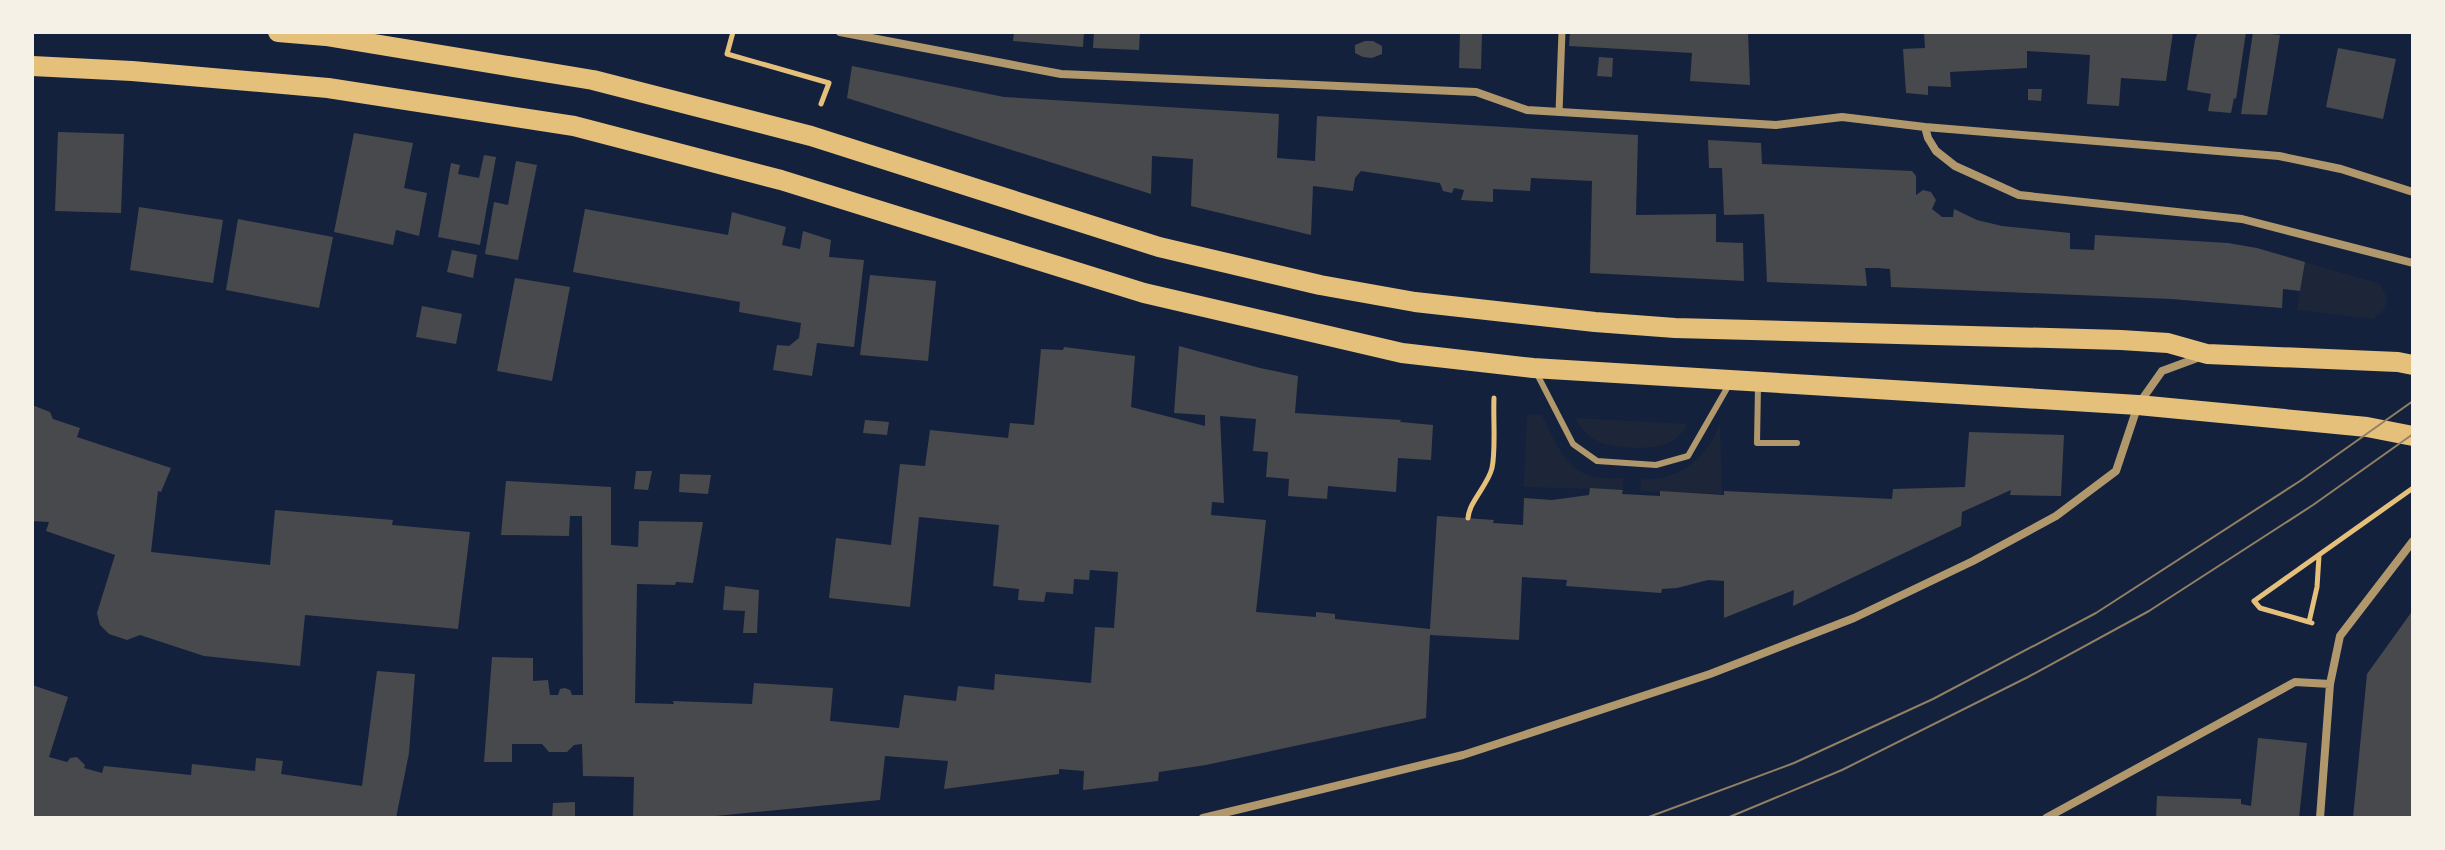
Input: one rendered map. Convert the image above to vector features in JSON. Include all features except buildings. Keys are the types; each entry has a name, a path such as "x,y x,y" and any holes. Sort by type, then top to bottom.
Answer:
{"main road":[{"path":"278,32 326,36 593,80 811,136 1159,247 1320,285 1415,302 1675,328 2121,340 2168,343 2207,354 2413,365"},
{"path":"32,66 132,71 328,88 574,126 781,180 1144,293 1402,353 1533,368 2138,405 2367,427 2413,436"}],"street":[{"path":"840,32 1061,74 1476,92 1527,110 1776,125 1842,117 1925,127 2279,156 2341,169 2413,192"},
{"path":"1559,112 1562,32"},
{"path":"1925,127 1936,151 1955,166 2019,195 2242,219 2413,263"},
{"path":"1203,818 1463,755 1710,674 1854,618 1973,561 2056,516 2116,471 2138,405 2162,371 2207,354"},
{"path":"2320,818 2330,684 2340,636 2413,541"},
{"path":"2046,818 2295,682 2330,684"}],"lane":[{"path":"1533,368 1573,444 1597,461 1656,465 1688,456 1731,381"},
{"path":"1758,382 1757,443 1797,443"}],"path":[{"path":"733,32 727,54 829,83"},
{"path":"1468,518 1468,509 1492,470 1495,364"},
{"path":"2340,636 2309,622 2260,608 2254,601 2413,488"},
{"path":"2309,622 2320,555"}],"shaded area":[{"path":"2305,262 2380,284 2387,298 2384,310 2373,319 2297,310"},
{"path":"1527,414 1542,415 1560,451 1573,466 1594,477 1623,478 1623,490 1524,487"},
{"path":"1575,418 1687,424 1668,444 1630,448 1611,446 1594,439"},
{"path":"1720,423 1722,494 1640,491 1641,479 1667,476 1690,465 1708,447"}],"tram line":[{"path":"1646,818 1794,763 1933,699 2096,613 2300,481 2413,401"},
{"path":"1727,818 1842,770 2028,677 2149,611 2313,505 2413,434"}]}
